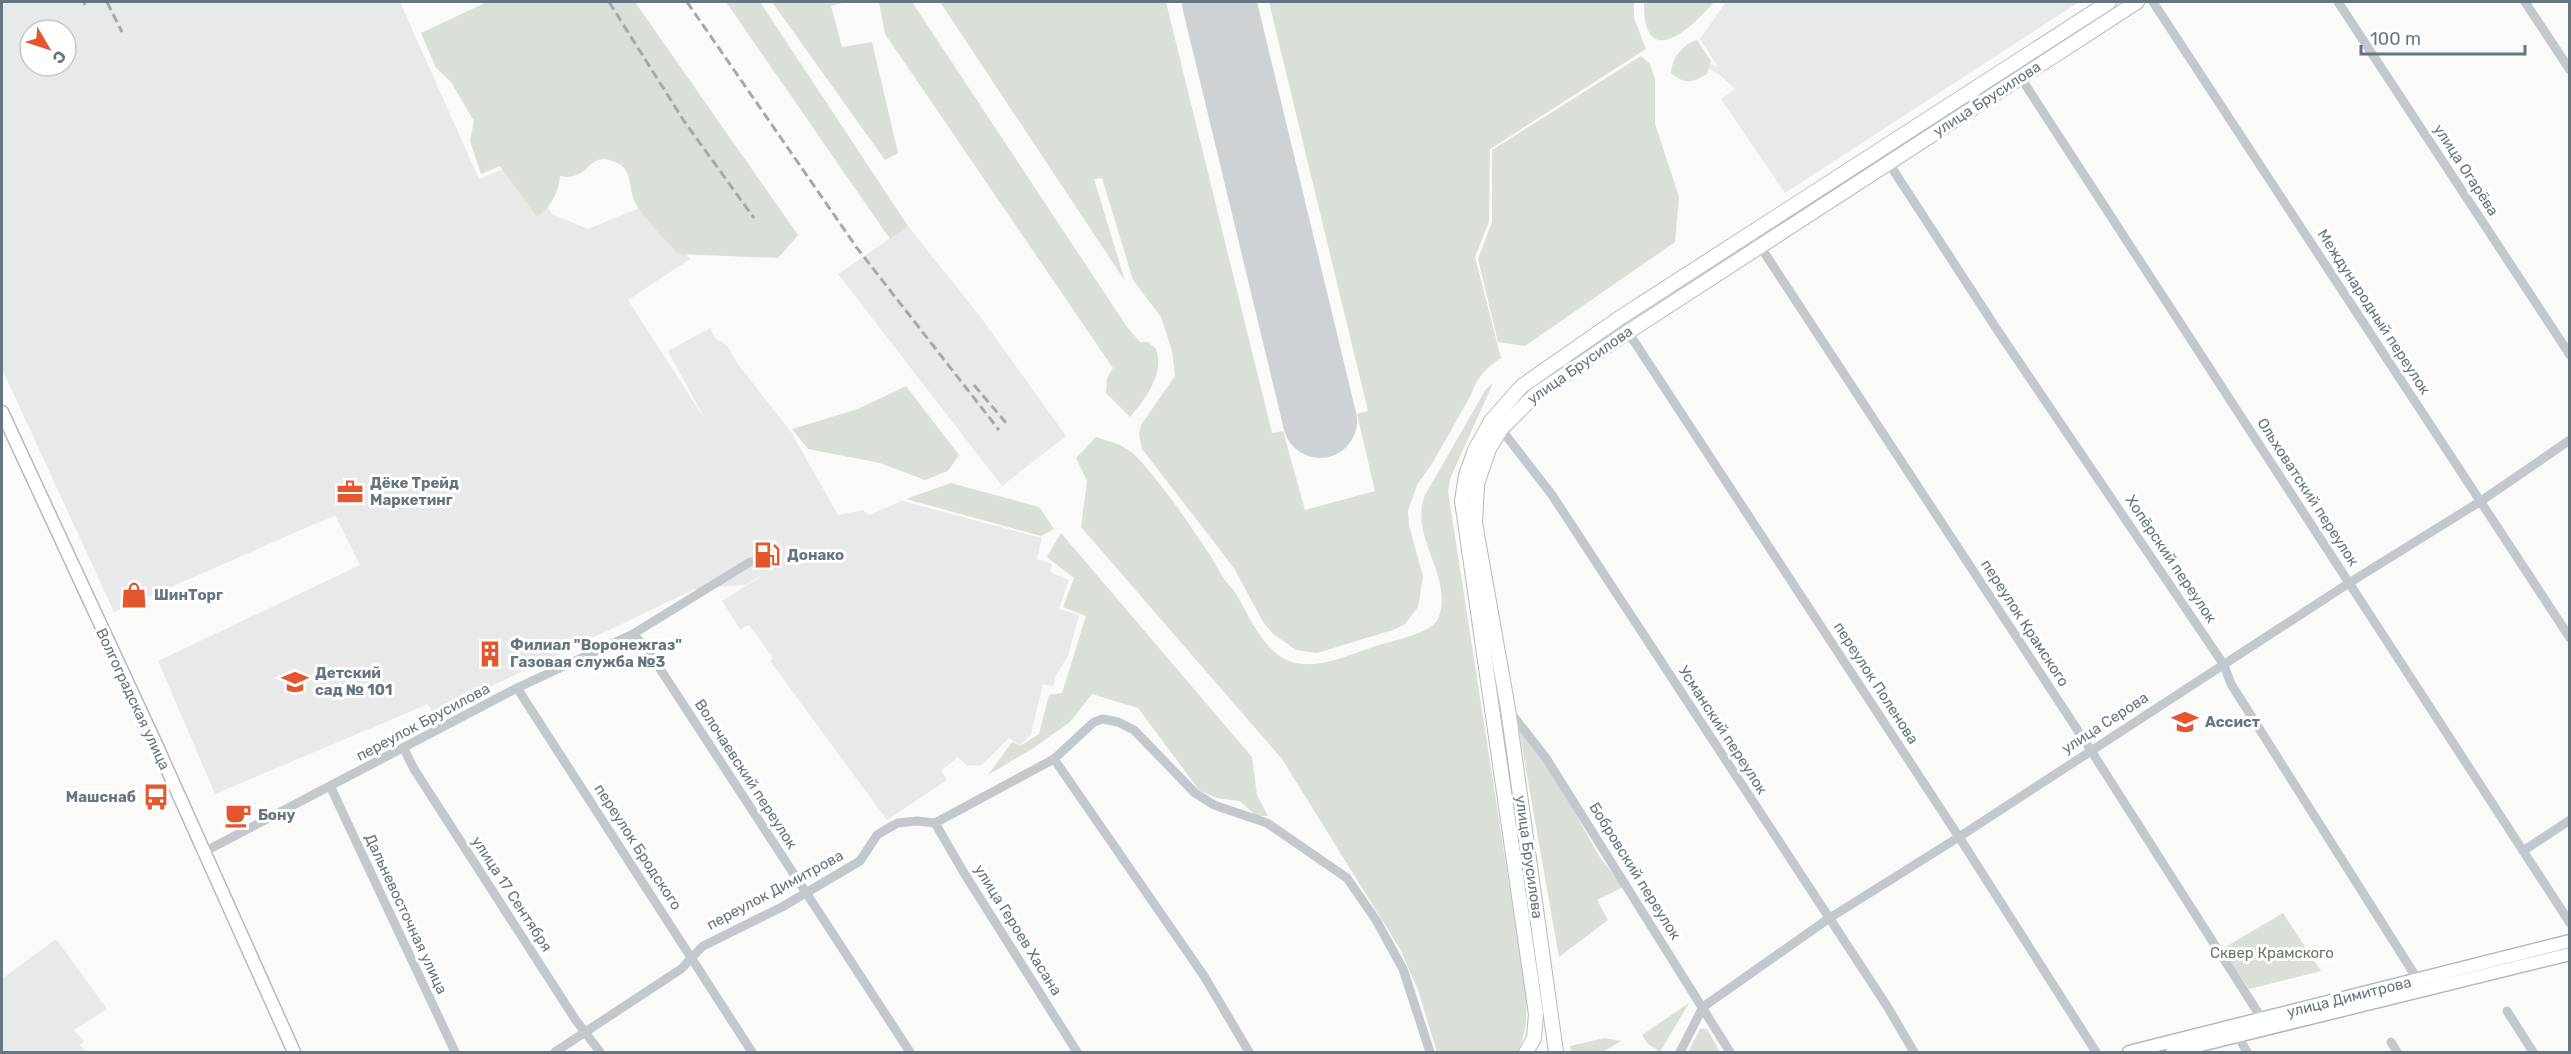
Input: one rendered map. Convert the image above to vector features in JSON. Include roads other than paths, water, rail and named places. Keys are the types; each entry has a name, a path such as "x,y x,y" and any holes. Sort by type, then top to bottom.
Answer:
{"main road":[{"name":"улица Брусилова","path":"1526,1053 1534,1038 1536,1014 1463,520 1462,501 1466,475 1491,421 1522,386 1618,319 2109,2"},
{"name":"улица Брусилова","path":"1556,1053 1508,709 1475,523 1477,484 1489,449 1501,429 1535,395 1888,162 2138,2"},
{"path":"2075,23 2084,36"},
{"name":"Волгоградская улица","path":"2,412 155,742 202,853 294,1053"},
{"name":"улица Димитрова","path":"2129,1053 2570,941"},
{"name":"улица Димитрова","path":"2172,1053 2570,954"}],"street":[{"name":"Международный переулок","path":"2154,2 2570,638"},
{"name":"улица Огарёва","path":"2338,2 2570,355"},
{"path":"2525,2 2570,70"},
{"name":"Ольховатский переулок","path":"2020,78 2570,923"},
{"name":"Хопёрский переулок","path":"1888,162 2004,340 2224,665 2231,684 2418,980"},
{"name":"переулок Крамского","path":"1760,246 2090,750 2262,1019"},
{"name":"переулок Поленова","path":"1628,332 1959,837 2096,1053"},
{"name":"Усманский переулок","path":"1501,429 1552,495 1887,1006 1914,1053"},
{"name":"улица Серова","path":"1680,1053 1703,1007 1828,919 1959,837 2349,583 2481,501 2570,440"},
{"name":"переулок Брусилова","path":"202,853 331,788 518,688 633,634 750,562"},
{"name":"Волочаевский переулок","path":"633,634 647,649 910,1053"},
{"name":"переулок Бродского","path":"518,688 752,1053"},
{"name":"Бобровский переулок","path":"1508,709 1546,758 1730,1053"},
{"name":"переулок Димитрова","path":"555,1053 681,969 703,946 805,893 860,861 878,835 885,830 898,823 935,822 1054,759 1094,722 1103,719 1119,722 1134,730 1196,793 1214,805 1267,823 1347,878 1376,920 1403,969 1430,1053"},
{"name":"улица 17 Сентября","path":"404,749 420,779 575,1019 587,1032 600,1053"},
{"path":"1054,759 1204,976 1249,1053"},
{"name":"Дальневосточная улица","path":"331,788 455,1053"},
{"path":"2523,851 2570,820"},
{"name":"улица Героев Хасана","path":"935,822 964,873 1077,1053"},
{"path":"2506,1011 2533,1053"},
{"path":"2238,1036 2247,1053"},
{"path":"2391,1042 2397,1053"}],"railway":[{"path":"107,2 122,32"},
{"path":"609,2 684,121 754,218"},
{"path":"687,2 857,248 999,430"},
{"path":"974,385 1007,424"}],"place":[{"name":"Дёке Трейд Маркетинг","path":"350,492"},
{"name":"Донако","path":"767,555"},
{"name":"ШинТорг","path":"134,595"},
{"name":"Филиал \"Воронежгаз\" Газовая служба №3","path":"490,654"},
{"name":"Детский сад № 101","path":"295,682"},
{"name":"Ассист","path":"2185,722"},
{"name":"Машснаб","path":"156,797"},
{"name":"Бону","path":"238,815"}],"park label":[{"name":"Сквер Крамского","path":"2272,953"}]}
